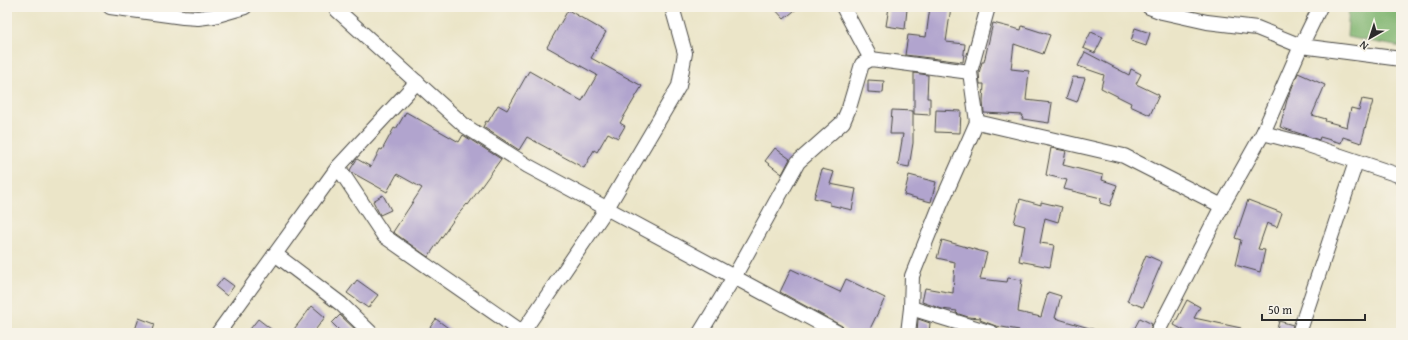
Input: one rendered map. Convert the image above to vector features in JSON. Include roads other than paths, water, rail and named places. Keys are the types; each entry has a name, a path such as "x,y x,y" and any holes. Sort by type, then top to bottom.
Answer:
{"street":[{"path":"110,7 183,18 214,16 245,7"},
{"path":"338,167 384,236 522,333 607,208 679,86 686,53 672,7"},
{"path":"843,7 871,59"},
{"path":"908,333 911,308 912,276 940,206 977,122 970,72 988,7"},
{"path":"1148,7 1162,12 1207,22 1257,28 1301,46 1401,59"},
{"path":"1157,333 1222,206 1263,133 1301,46 1320,7"},
{"path":"337,10 465,126 528,166 838,333"},
{"path":"700,333 734,277 798,162 843,122 849,108 862,64 871,59 970,72"},
{"path":"218,333 338,167 417,82"},
{"path":"977,122 1124,156 1222,206"},
{"path":"1263,133 1305,144 1401,176"},
{"path":"1299,333 1356,162"},
{"path":"275,254 341,304 371,333"},
{"path":"911,308 992,333"}]}
